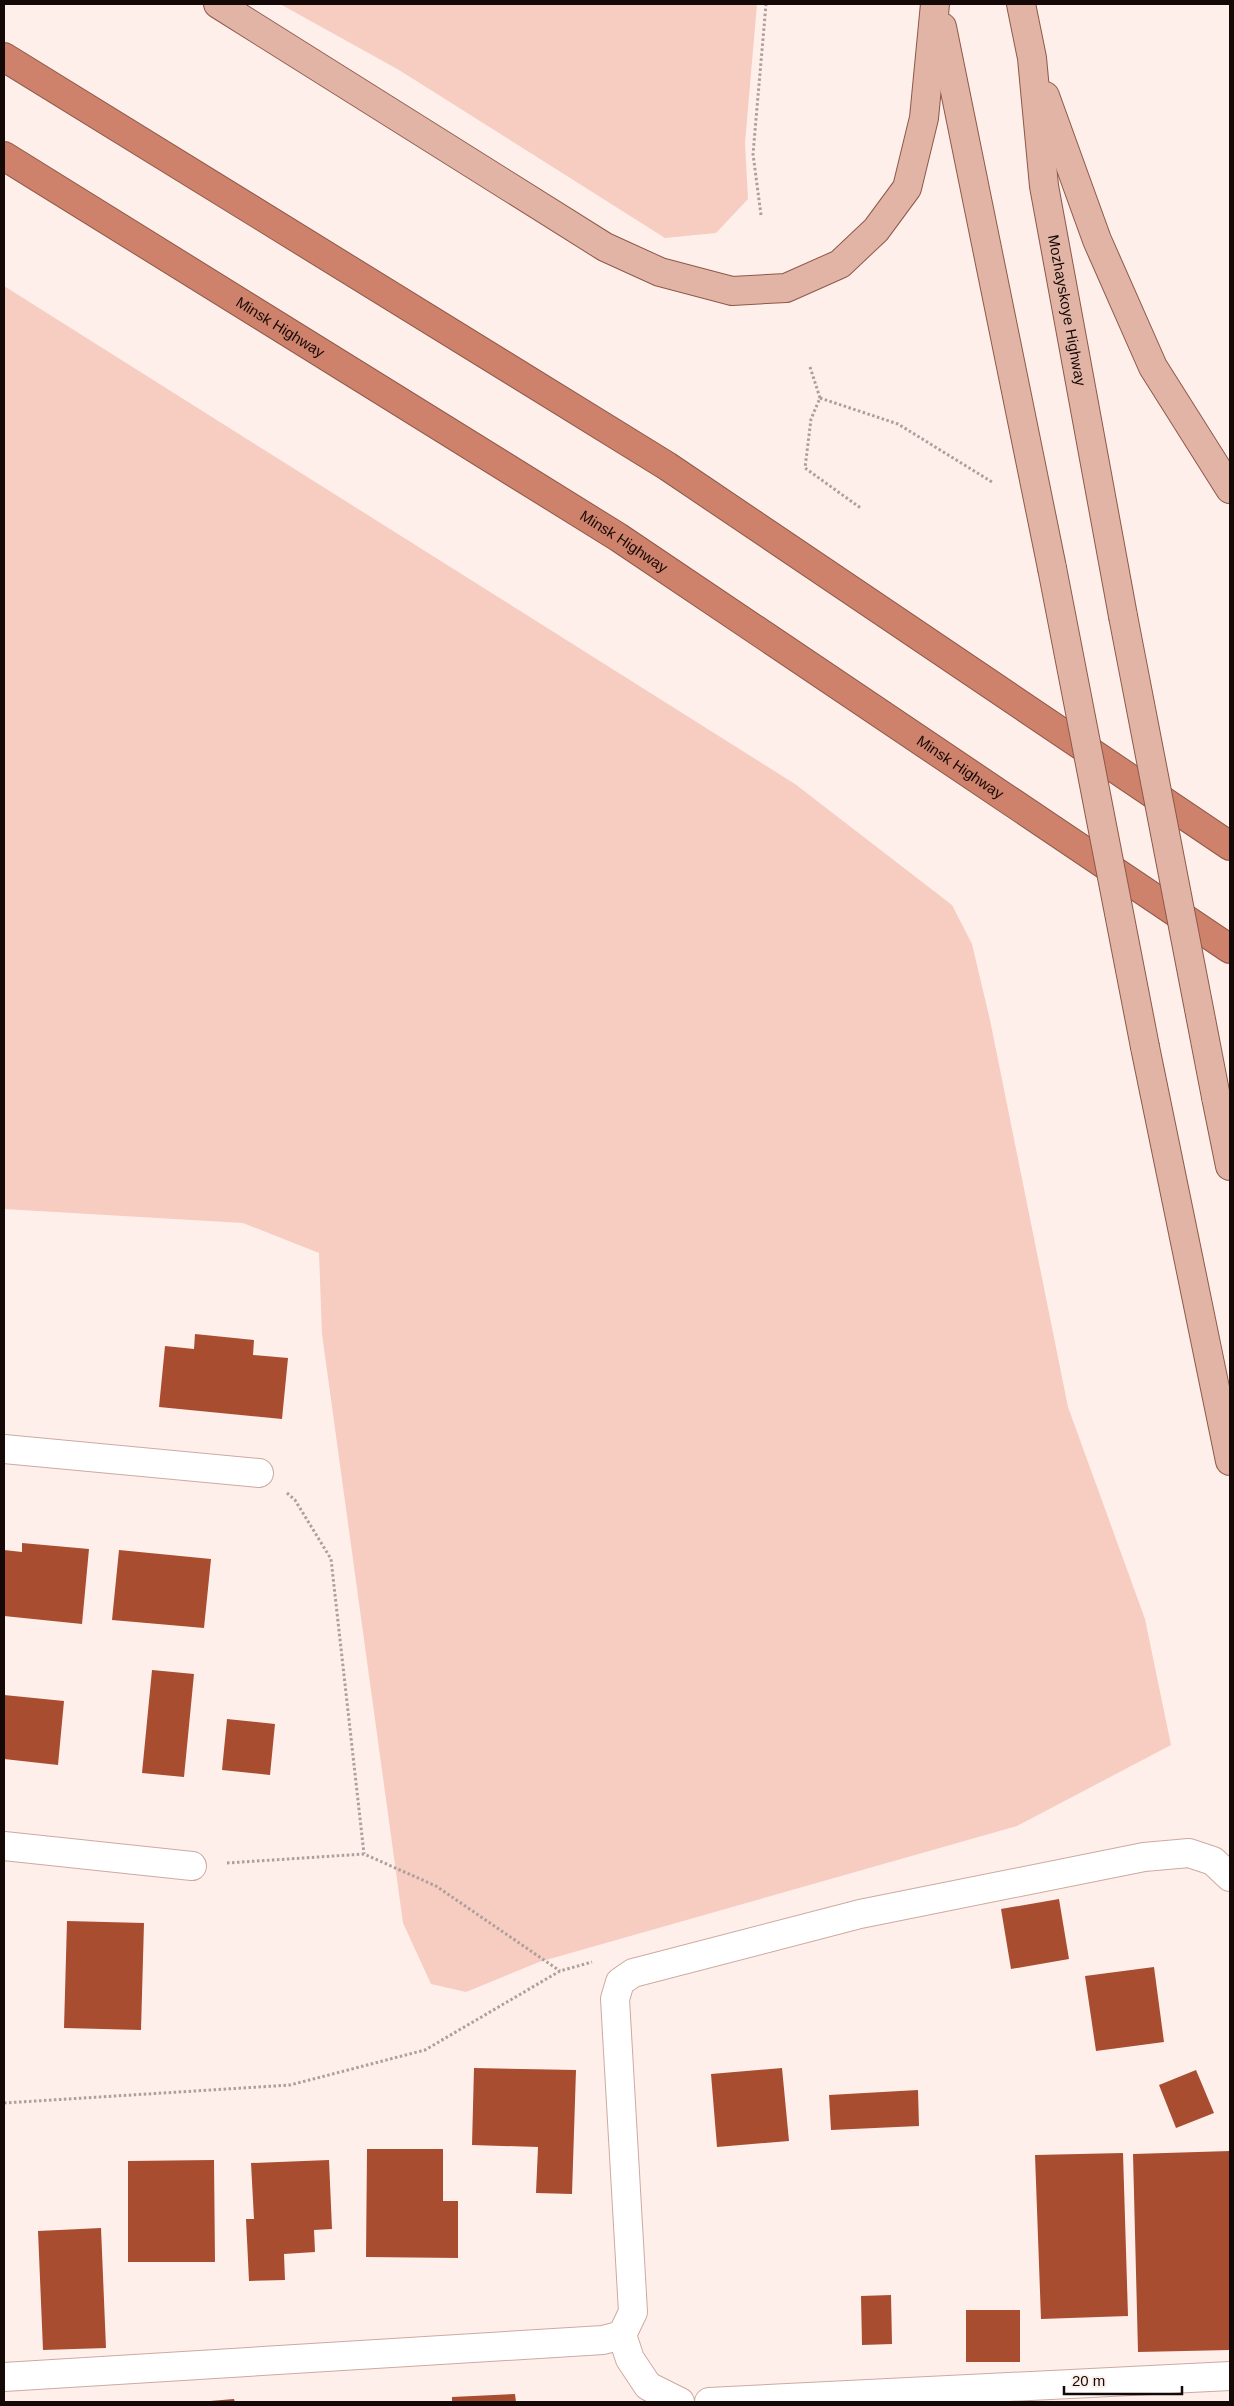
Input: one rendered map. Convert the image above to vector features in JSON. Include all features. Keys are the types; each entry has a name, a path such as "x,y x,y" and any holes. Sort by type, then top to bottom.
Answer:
{"highway":[{"path":"4,57 667,466 1230,846"},
{"name":"Minsk Highway","path":"4,156 618,536 1230,949"}],"main road":[{"path":"218,4 605,247 660,272 732,291 786,288 840,264 876,230 907,188 924,118 936,4"},
{"path":"936,4 1052,568 1145,1048 1230,1461"},
{"name":"Mozhayskoye Highway","path":"1021,4 1032,58 1044,186 1123,616 1230,1166"},
{"path":"1032,58 1096,240 1153,366 1230,489"}],"street":[{"path":"4,1449 259,1472"},
{"path":"4,1846 192,1866"},
{"path":"680,2402 648,2386 630,2359 622,2335 633,2312 614,1999 620,1982 633,1973 860,1914 1144,1857 1189,1853 1213,1861 1230,1877"},
{"path":"4,2377 602,2340 622,2335"},
{"path":"709,2402 1230,2376"}],"path":[{"path":"761,215 753,154 766,4"},
{"path":"810,367 820,398 811,419 805,468 862,510"},
{"path":"820,398 898,424 992,482"},
{"path":"259,1472 295,1500 331,1559 364,1854"},
{"path":"192,1866 364,1854 436,1886 560,1971"},
{"path":"4,2103 290,2085 425,2050 560,1971 599,1961"}],"shaded area":[{"path":"280,4 757,4 745,143 748,199 716,233 665,238 399,70"},
{"path":"4,286 795,784 952,905 972,944 990,1020 1068,1407 1145,1619 1171,1745 1017,1826 539,1962 466,1992 431,1984 403,1923 322,1334 319,1253 243,1223 4,1209"}],"building":[{"path":"195,1334 254,1340 253,1355 288,1358 282,1419 159,1407 165,1346 194,1349"},
{"path":"22,1543 89,1549 82,1624 4,1616 4,1550 22,1552"},
{"path":"119,1550 211,1559 204,1628 112,1620"},
{"path":"152,1670 194,1674 184,1777 142,1773"},
{"path":"4,1695 64,1701 58,1765 4,1759"},
{"path":"227,1719 275,1724 270,1775 222,1770"},
{"path":"1059,1899 1069,1959 1011,1969 1001,1909"},
{"path":"67,1921 144,1923 141,2030 64,2028"},
{"path":"1154,1967 1164,2042 1096,2051 1085,1976"},
{"path":"474,2068 576,2070 572,2194 536,2193 538,2147 472,2145"},
{"path":"782,2068 789,2141 717,2147 711,2074"},
{"path":"1196,2070 1214,2113 1176,2128 1159,2085"},
{"path":"918,2090 919,2126 831,2130 829,2095"},
{"path":"367,2149 443,2149 443,2201 458,2201 458,2258 366,2257"},
{"path":"1230,2151 1230,2350 1138,2352 1133,2154"},
{"path":"1123,2153 1128,2316 1041,2319 1035,2155"},
{"path":"214,2160 215,2262 128,2262 128,2161"},
{"path":"329,2160 332,2229 314,2230 315,2252 284,2254 285,2280 249,2281 246,2219 254,2219 251,2163"},
{"path":"101,2228 106,2348 43,2350 38,2231"},
{"path":"891,2295 892,2344 862,2345 861,2296"},
{"path":"966,2310 1020,2310 1020,2362 966,2362"},
{"path":"515,2394 516,2402 452,2402 452,2397"},
{"path":"234,2399 235,2402 210,2402 210,2401"}]}
